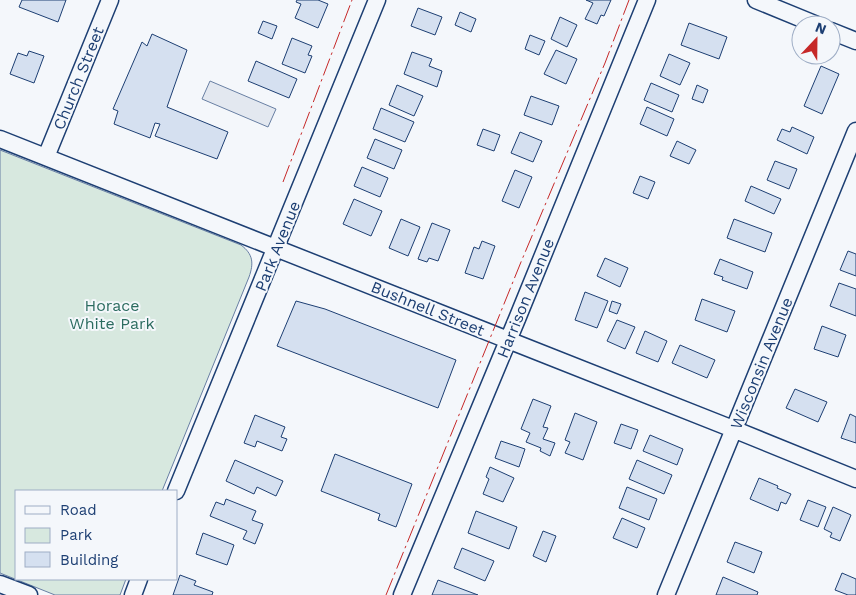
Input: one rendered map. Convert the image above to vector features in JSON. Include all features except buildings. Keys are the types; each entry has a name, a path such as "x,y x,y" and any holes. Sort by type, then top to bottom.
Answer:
{"street":[{"name":"Church Street","path":"46,157 110,0"},
{"name":"Park Avenue","path":"176,490 377,0"},
{"name":"Harrison Avenue","path":"402,595 647,0"},
{"path":"756,0 793,15"},
{"path":"841,35 856,41"},
{"name":"Wisconsin Avenue","path":"666,595 856,131"},
{"name":"Bushnell Street","path":"0,139 856,479"},
{"path":"133,595 140,580"},
{"path":"0,584 29,595"}],"green space":[{"name":"Horace White Park","path":"0,150 241,245 250,255 252,267 162,490 15,490 15,579 0,573"},
{"name":"Horace White Park","path":"18,580 126,580 120,595 55,595"}],"shaded area":[{"path":"210,81 276,109 268,127 202,99"}],"power":[{"path":"283,182 352,0"},
{"path":"386,595 521,262 605,63 629,0"}]}
